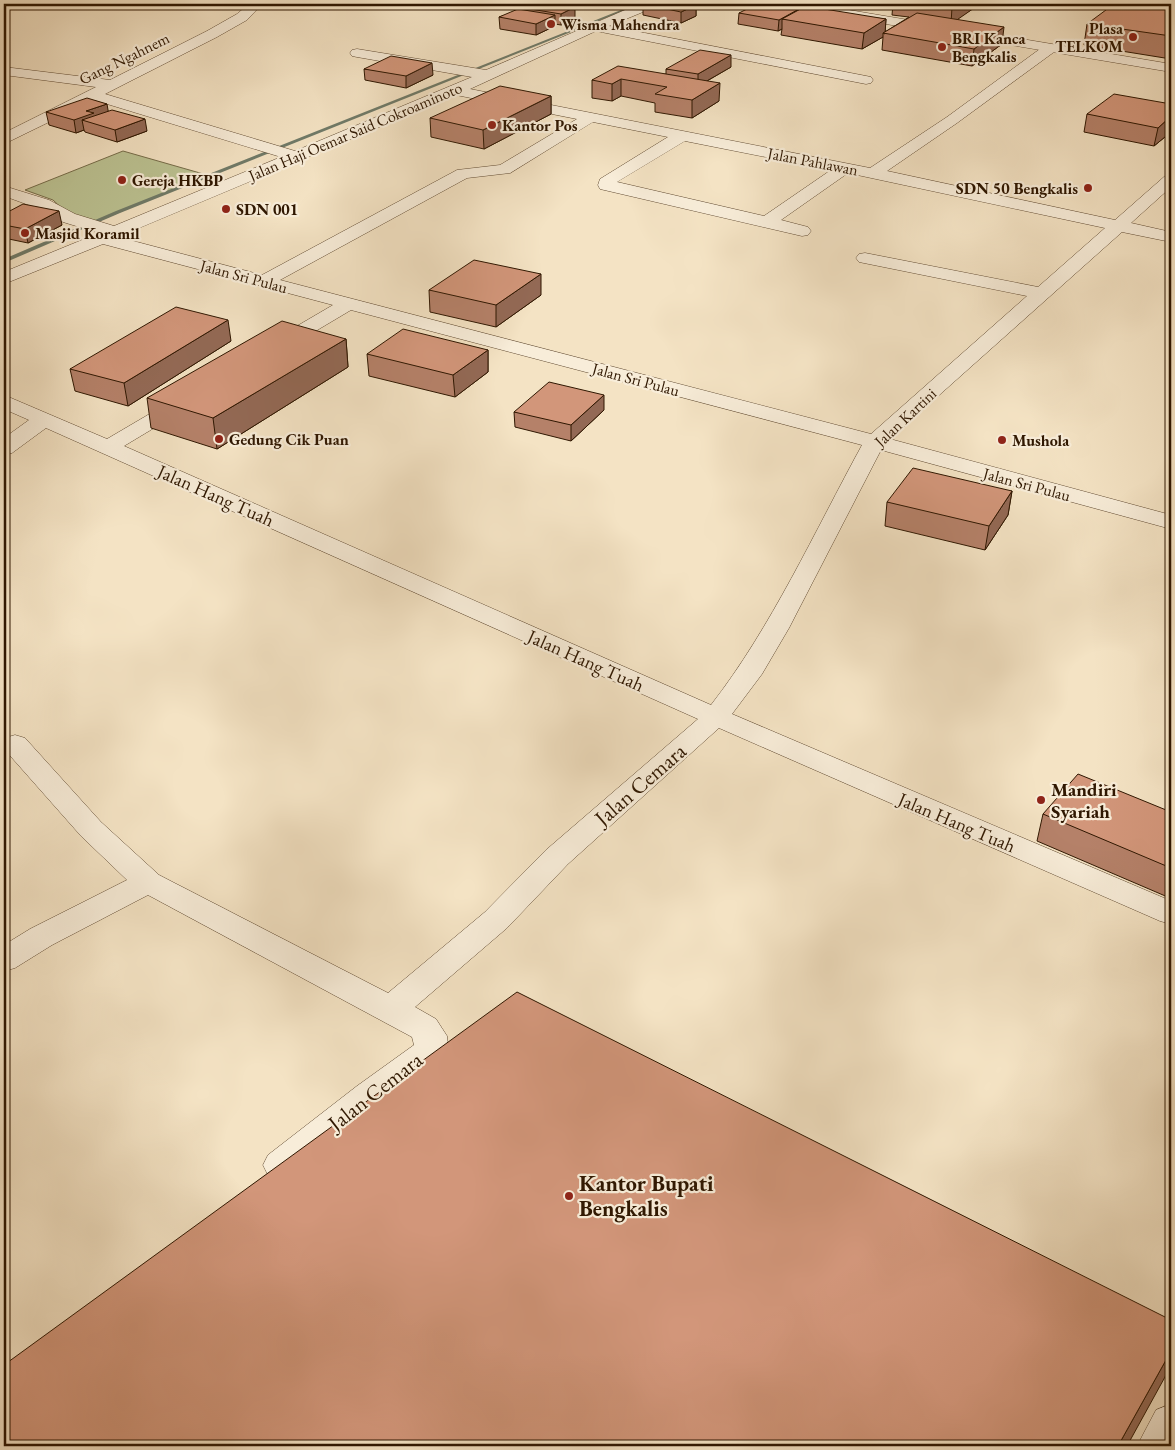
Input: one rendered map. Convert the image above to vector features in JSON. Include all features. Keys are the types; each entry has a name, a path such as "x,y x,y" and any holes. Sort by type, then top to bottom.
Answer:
{"street":[{"name":"Gang Ngahnem","path":"4,139 212,34 242,17 256,4"},
{"name":"Jalan Haji Oemar Said Cokroaminoto","path":"4,279 106,233 290,155 455,90 483,74 650,4"},
{"path":"791,4 1049,49 1171,68"},
{"path":"594,27 866,80"},
{"path":"874,173 952,120 1049,49"},
{"path":"357,54 483,74"},
{"path":"4,71 110,84"},
{"name":"Jalan Pahlawan","path":"455,90 874,173 1171,237"},
{"path":"91,94 290,155"},
{"path":"264,281 463,173 504,170 591,117"},
{"path":"683,135 606,182 606,185 802,230"},
{"path":"767,222 845,168"},
{"name":"Jalan Kartini","path":"716,717 749,674 776,628 874,442 1171,179"},
{"name":"Jalan Sri Pulau","path":"4,191 26,197 106,233 264,281 1171,522"},
{"path":"865,258 1043,294"},
{"path":"258,358 349,303"},
{"path":"108,447 200,393"},
{"name":"Jalan Hang Tuah","path":"4,401 716,717 1171,912"},
{"path":"4,448 44,419"},
{"name":"Jalan Cemara","path":"252,1189 369,1095 426,1053 431,1045 430,1036 424,1028 391,1009 496,920 557,856 716,717"},
{"path":"15,744 91,829 148,882 391,1009"},
{"path":"4,960 41,937 148,882"},
{"path":"1158,1446 1171,1423"}],"green space":[{"path":"123,151 207,175 96,222 70,216 53,200 25,190"}],"building":[{"path":"534,4 556,4 575,7 561,14 524,8"},
{"path":"643,4 688,4 696,5 681,12"},
{"path":"757,4 799,9 779,20 739,13"},
{"path":"928,4 958,4 952,7"},
{"path":"1114,4 1171,6 1171,36 1087,24"},
{"path":"806,6 886,19 864,33 782,19"},
{"path":"518,9 555,15 536,24 499,17"},
{"path":"917,13 1004,27 974,49 883,33"},
{"path":"700,50 731,55 698,74 666,69"},
{"path":"391,56 432,63 406,76 364,69"},
{"path":"618,66 720,83 692,100 655,94 667,87 621,79 612,84 592,80"},
{"path":"500,86 551,96 483,130 430,118"},
{"path":"1114,94 1171,104 1171,116 1158,128 1087,114"},
{"path":"87,98 107,104 86,111 94,113 74,120 46,112"},
{"path":"112,110 145,119 115,130 82,120"},
{"path":"23,204 59,211 25,229 4,225 4,214"},
{"path":"474,260 541,274 496,305 429,290"},
{"path":"176,307 228,320 124,383 70,369"},
{"path":"282,321 346,339 213,418 147,398"},
{"path":"403,329 488,350 453,375 367,354"},
{"path":"549,382 604,395 571,425 514,412"},
{"path":"913,468 1012,491 989,526 887,502"},
{"path":"1078,774 1171,812 1171,868 1043,814"},
{"name":"Kantor Bupati Bengkalis","path":"517,992 1171,1320 1171,1351 1118,1446 4,1446 4,1365"}],"waterway":[{"path":"4,261 118,212 639,4"}],"place":[{"name":"Wisma Mahendra","path":"551,24"},
{"name":"Plasa TELKOM","path":"1133,37"},
{"name":"BRI Kanca Bengkalis","path":"942,47"},
{"name":"Kantor Pos","path":"492,125"},
{"name":"Gereja HKBP","path":"122,180"},
{"name":"SDN 50 Bengkalis","path":"1088,188"},
{"name":"SDN 001","path":"226,209"},
{"name":"Masjid Koramil","path":"25,233"},
{"name":"Gedung Cik Puan","path":"219,439"},
{"name":"Mushola","path":"1002,440"},
{"name":"Mandiri Syariah","path":"1041,800"},
{"name":"Kantor Bupati Bengkalis","path":"569,1196"}]}
